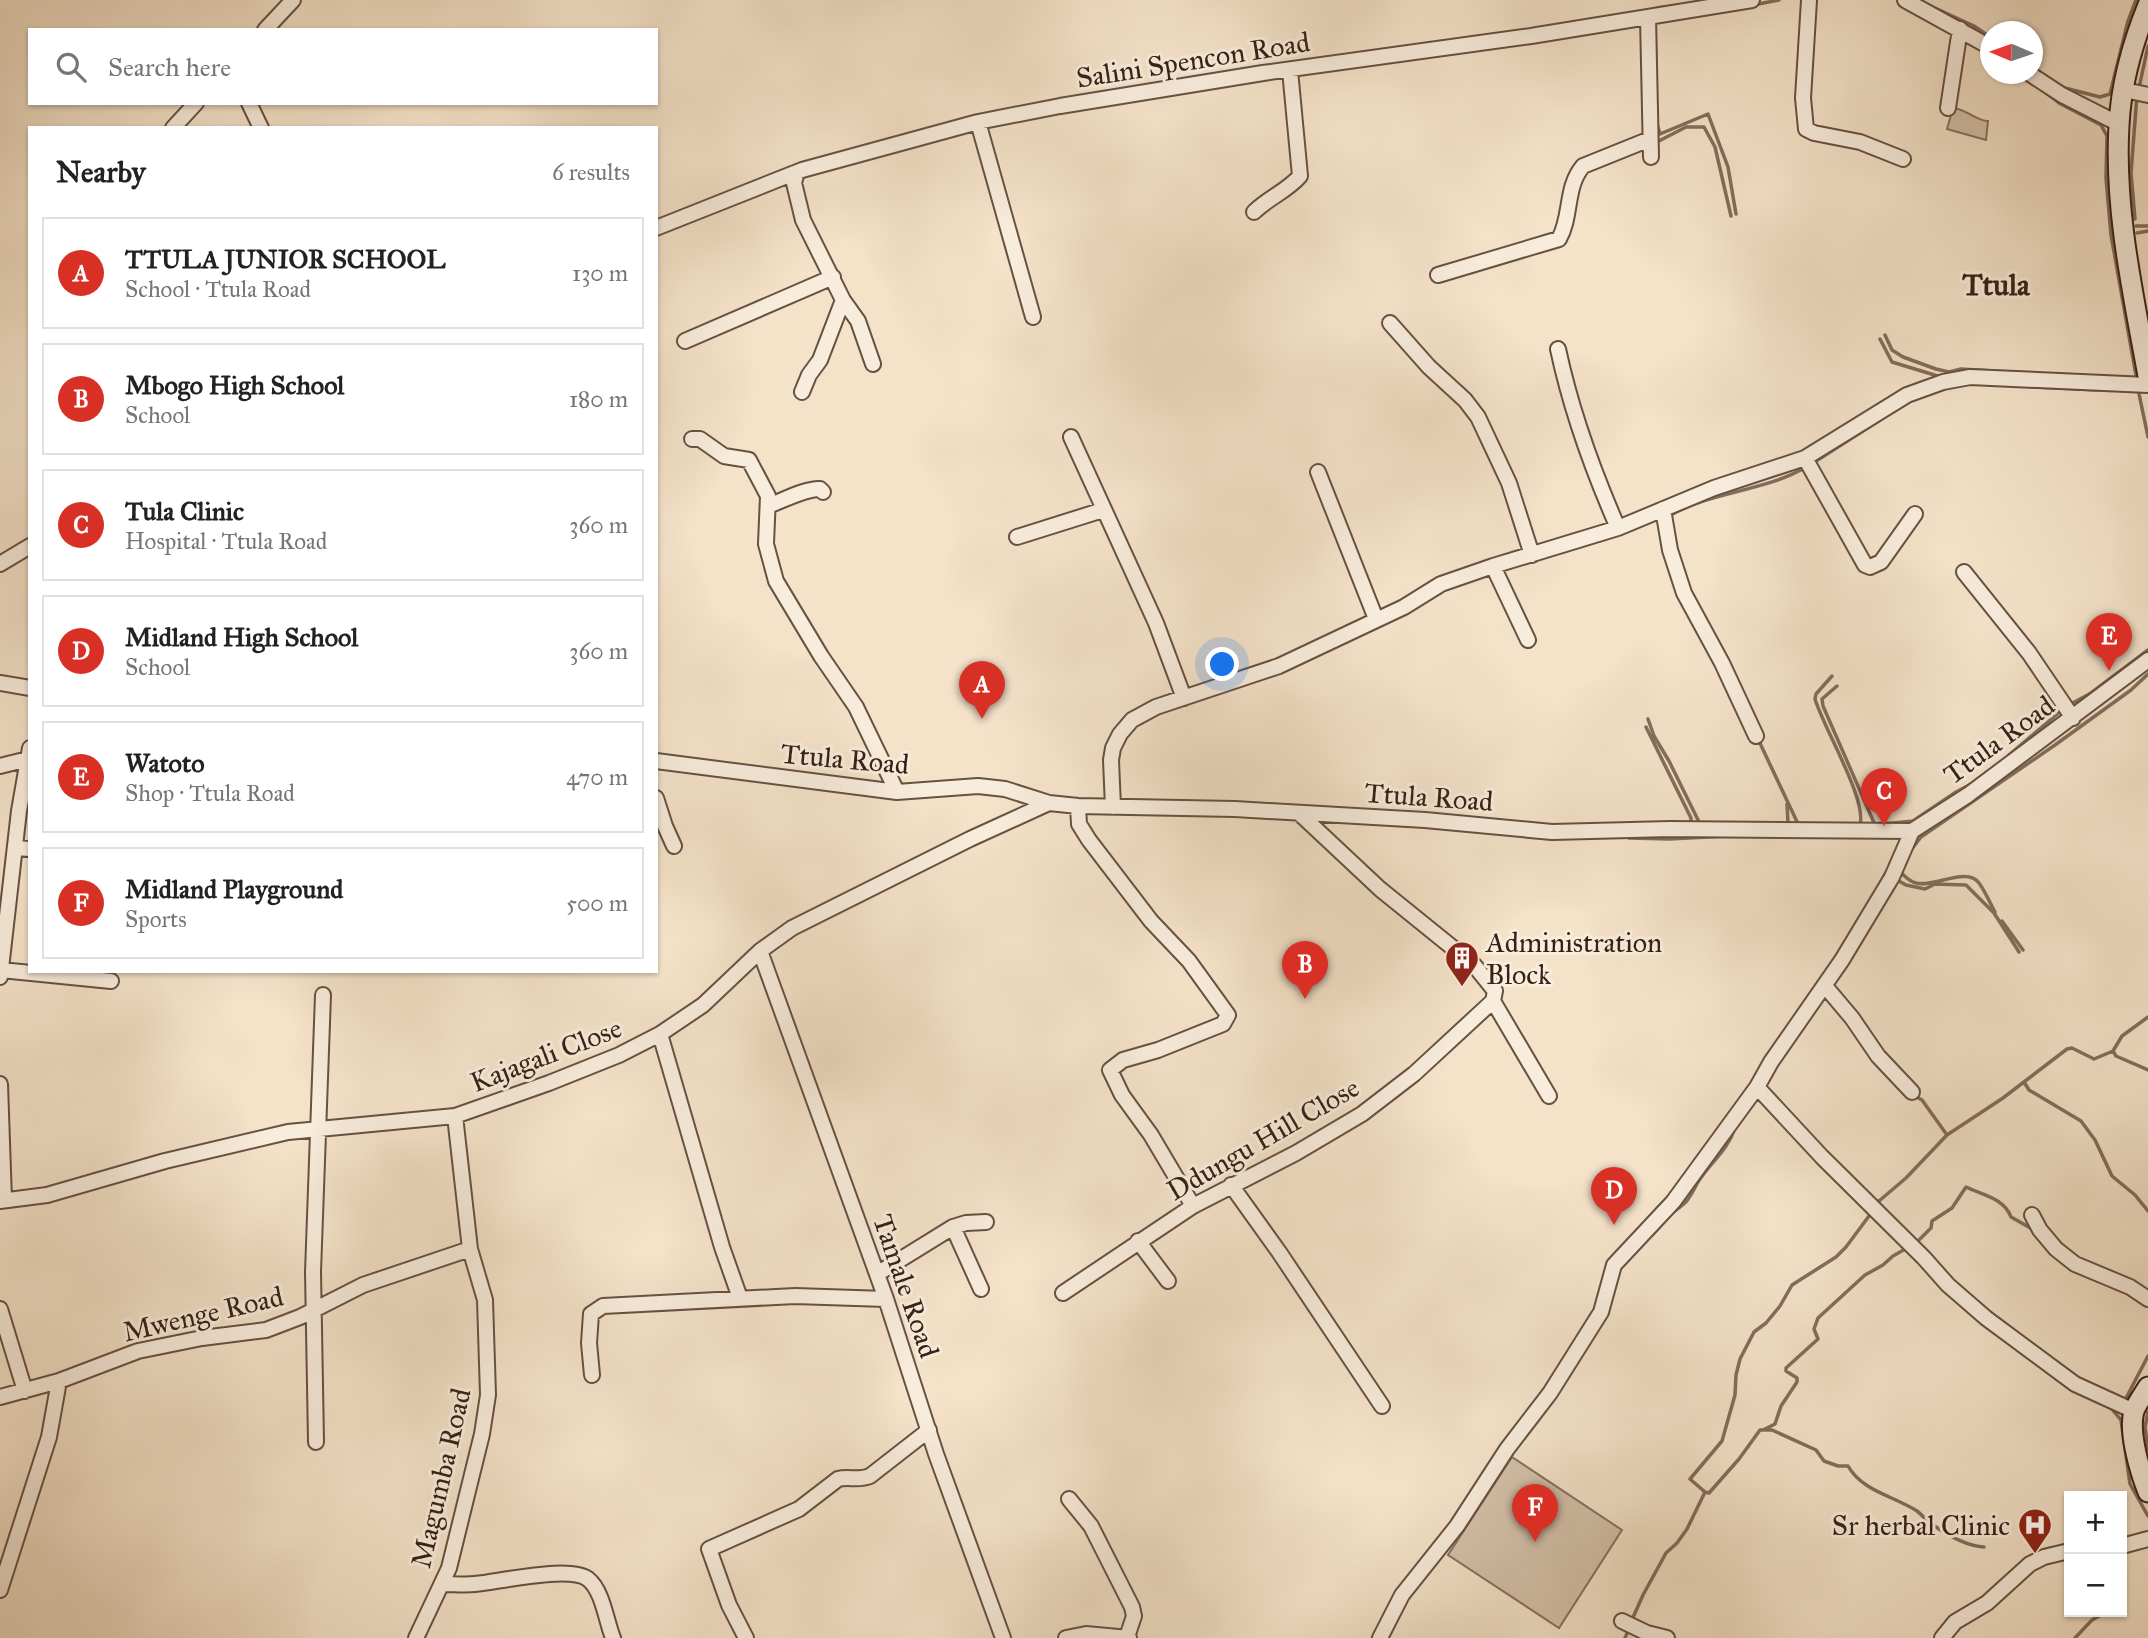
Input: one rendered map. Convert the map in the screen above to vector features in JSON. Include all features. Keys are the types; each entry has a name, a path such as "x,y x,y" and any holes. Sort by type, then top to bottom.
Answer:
{"street":[{"path":"267,28 293,0"},
{"name":"Salini Spencon Road","path":"658,227 797,172 978,122 1074,104 1752,0"},
{"path":"1809,0 1803,98 1806,129 1860,142 1903,159"},
{"path":"1905,0 1980,41"},
{"path":"2148,5 2135,37 2119,124 2122,227 2148,376"},
{"path":"1648,17 1651,158"},
{"path":"1948,108 1960,29"},
{"path":"1254,212 1268,199 1291,186 1300,176 1290,70"},
{"path":"2043,83 2119,124"},
{"path":"2124,90 2148,95"},
{"path":"175,126 194,105"},
{"path":"250,105 260,126"},
{"path":"978,122 1033,317"},
{"path":"1438,275 1559,239 1575,175 1583,166 1650,139"},
{"path":"797,172 794,183 803,220 843,300 858,321 873,363"},
{"path":"685,341 833,277"},
{"path":"802,392 809,375 820,360 843,300"},
{"path":"1390,323 1429,367 1465,400 1478,417 1509,483 1532,555"},
{"path":"1558,349 1565,383 1601,488 1618,528"},
{"path":"1113,807 1113,748 1132,720 1156,707 1279,666 1404,607 1441,584 1618,528 1714,488 1805,458 1907,396 1943,382 1970,377 2148,385"},
{"path":"1071,437 1102,510 1156,623 1184,698"},
{"path":"692,439 700,439 724,456 749,460 768,496 770,505 766,544 776,581 821,656 856,707 897,792"},
{"path":"1805,458 1866,565 1870,567 1881,562 1915,514"},
{"path":"1318,472 1376,619"},
{"path":"770,505 795,497 809,488 823,492"},
{"path":"1663,509 1670,550 1684,593 1756,736"},
{"path":"1017,537 1102,510"},
{"path":"0,564 28,548"},
{"path":"1493,566 1528,640"},
{"path":"1964,572 2029,653 2073,718"},
{"name":"Ttula Road","path":"658,761 897,792 978,786 1005,789 1049,803 1078,806 1235,809 1425,820 1552,832 1670,829 1912,831 1968,795 2148,660"},
{"path":"0,683 28,688"},
{"path":"0,766 28,754"},
{"path":"0,977 22,849 28,768"},
{"path":"658,803 674,846"},
{"name":"Kajagali Close","path":"2,1200 47,1195 165,1161 288,1132 455,1115 550,1083 619,1055 660,1034 704,1005 760,951 792,928 970,839 1049,803"},
{"path":"1078,806 1079,824 1088,839 1151,921 1189,961 1228,1015 1223,1024 1158,1050 1123,1060 1110,1070 1122,1095 1151,1135 1193,1206"},
{"path":"1300,814 1380,890 1474,965 1489,981 1495,991 1493,1001 1549,1096"},
{"path":"1380,1638 1402,1595 1457,1526 1601,1312 1614,1265 1673,1202 1757,1087 1771,1062 1825,986 1892,877 1912,831"},
{"name":"Tamale Road","path":"760,951 886,1299 1003,1638"},
{"path":"1,970 28,973"},
{"path":"31,973 111,981"},
{"path":"1825,986 1888,1068 1912,1092"},
{"path":"316,1442 313,1272 316,1128 323,995"},
{"name":"Ddungu Hill Close","path":"1063,1293 1193,1206 1296,1153 1362,1114 1413,1074 1493,1001"},
{"path":"660,1034 715,1224 740,1298"},
{"path":"0,1084 2,1200"},
{"path":"1757,1087 1948,1285 1986,1318 2075,1384 2134,1411"},
{"name":"Magumba Road","path":"416,1638 443,1584 482,1434 488,1395 485,1300 470,1249 455,1115"},
{"path":"1231,1185 1382,1406"},
{"path":"2032,1215 2056,1250 2076,1264 2130,1287 2148,1299"},
{"path":"877,1274 953,1227 986,1222"},
{"path":"953,1227 981,1289"},
{"path":"1138,1241 1168,1281"},
{"name":"Mwenge Road","path":"0,1397 59,1381 138,1351 202,1338 266,1330 363,1285 470,1249"},
{"path":"592,1375 589,1323 591,1314 596,1308 603,1306 795,1296 886,1299"},
{"path":"0,1309 25,1391"},
{"path":"0,1590 49,1437 59,1381"},
{"path":"2148,1387 2134,1411 2136,1457 2148,1492"},
{"path":"746,1638 729,1605 709,1549 799,1509 838,1479 860,1480 870,1476 929,1430"},
{"path":"1066,1638 1086,1634 1128,1638 1134,1616 1091,1526 1069,1499"},
{"path":"2127,1545 2148,1539"},
{"path":"1942,1638 1955,1622 1987,1603 2030,1564 2064,1552"},
{"path":"443,1584 474,1585 529,1576 568,1574 584,1577 596,1589 613,1638"},
{"path":"1628,1624 1667,1638"}],"shaded area":[{"path":"1953,108 1988,121 1986,140 1947,129"},
{"path":"1512,1457 1622,1530 1559,1628 1448,1555"}],"waterway":[{"path":"1753,5 1779,0"},
{"path":"2061,87 2100,97 2110,94 2128,21 2136,0"},
{"path":"1924,3 1980,30"},
{"path":"1657,8 1679,5"},
{"path":"2139,88 2148,46"},
{"path":"2040,88 2059,103 2101,125 2107,136 2106,178 2111,235 2137,381"},
{"path":"2135,219 2131,173 2137,95"},
{"path":"1657,124 1660,134 1708,114 1728,167 1736,214"},
{"path":"1655,143 1686,127 1704,127 1715,147 1731,216"},
{"path":"2136,226 2148,226"},
{"path":"2137,233 2148,231"},
{"path":"1885,335 1892,350 1936,369 1949,372 1961,369 2009,372"},
{"path":"1880,339 1892,362 1941,377"},
{"path":"2036,387 2098,390"},
{"path":"2138,389 2148,437"},
{"path":"1813,463 1880,420"},
{"path":"1669,516 1702,501 1773,482 1806,467"},
{"path":"2069,705 2091,693 2148,650"},
{"path":"1911,850 1921,837 2055,745 2131,690 2148,674"},
{"path":"1832,676 1816,694 1815,699 1851,782 1860,813 1860,825"},
{"path":"1837,686 1822,699 1823,706 1875,825"},
{"path":"2009,755 2062,710"},
{"path":"1648,719 1654,736 1700,824"},
{"path":"1646,727 1691,818 1691,825"},
{"path":"1758,739 1799,826"},
{"path":"1884,824 1913,821 1973,783"},
{"path":"1784,825 1788,823 1787,804"},
{"path":"1629,838 1728,836"},
{"path":"1880,884 1893,859"},
{"path":"1900,872 1911,881 1923,884 1958,877 1974,878 1995,912"},
{"path":"1897,880 1925,889 1935,884 1966,885 1994,913 2019,952"},
{"path":"2002,921 2023,950"},
{"path":"1874,1201 1879,1201 1906,1178 1947,1135 2003,1098 2067,1049 2072,1048 2094,1059 2113,1051 2122,1036 2148,1017"},
{"path":"2113,1051 2116,1056 2148,1070"},
{"path":"1748,1089 1757,1075"},
{"path":"2024,1082 2029,1090 2081,1121 2095,1140 2112,1176 2135,1195 2148,1211"},
{"path":"1913,1095 1922,1100 1947,1135"},
{"path":"1669,1215 1687,1201 1728,1143 1735,1128"},
{"path":"1916,1243 1931,1228 1932,1221 1952,1208 1966,1187 1998,1201 2011,1217 2034,1230"},
{"path":"1705,1492 1690,1479 1722,1441 1735,1395 1740,1359 1754,1332 1766,1323 1780,1306 1792,1285 1836,1257 1846,1247 1872,1212"},
{"path":"1652,1235 1660,1226"},
{"path":"1765,1429 1775,1424 1781,1406 1797,1382 1797,1378 1786,1371 1786,1368 1818,1339 1814,1329 1818,1318 1865,1275 1907,1248"},
{"path":"2124,1402 2148,1356"},
{"path":"2111,1408 2121,1420 2130,1484 2148,1516"},
{"path":"2148,1412 2145,1427 2148,1450"},
{"path":"1631,1622 1666,1553 1687,1529 1705,1492 1709,1493 1760,1430 1772,1430 1816,1450 1824,1461 1848,1466 1861,1481 1917,1511 1948,1534 1962,1542 1984,1547"},
{"path":"2035,1554 2050,1548"},
{"path":"2075,1638 2097,1617"},
{"path":"1625,1638 1629,1629"}],"place":[{"name":"Watoto","path":"2109,671"},
{"name":"TTULA JUNIOR SCHOOL","path":"982,719"},
{"name":"Tula Clinic","path":"1884,826"},
{"name":"Administration Block","path":"1462,988"},
{"name":"Mbogo High School","path":"1305,999"},
{"name":"Midland High School","path":"1614,1225"},
{"name":"Midland Playground","path":"1535,1542"},
{"name":"Sr herbal Clinic","path":"2035,1555"}],"district":[{"name":"Ttula","path":"1996,285"}]}
